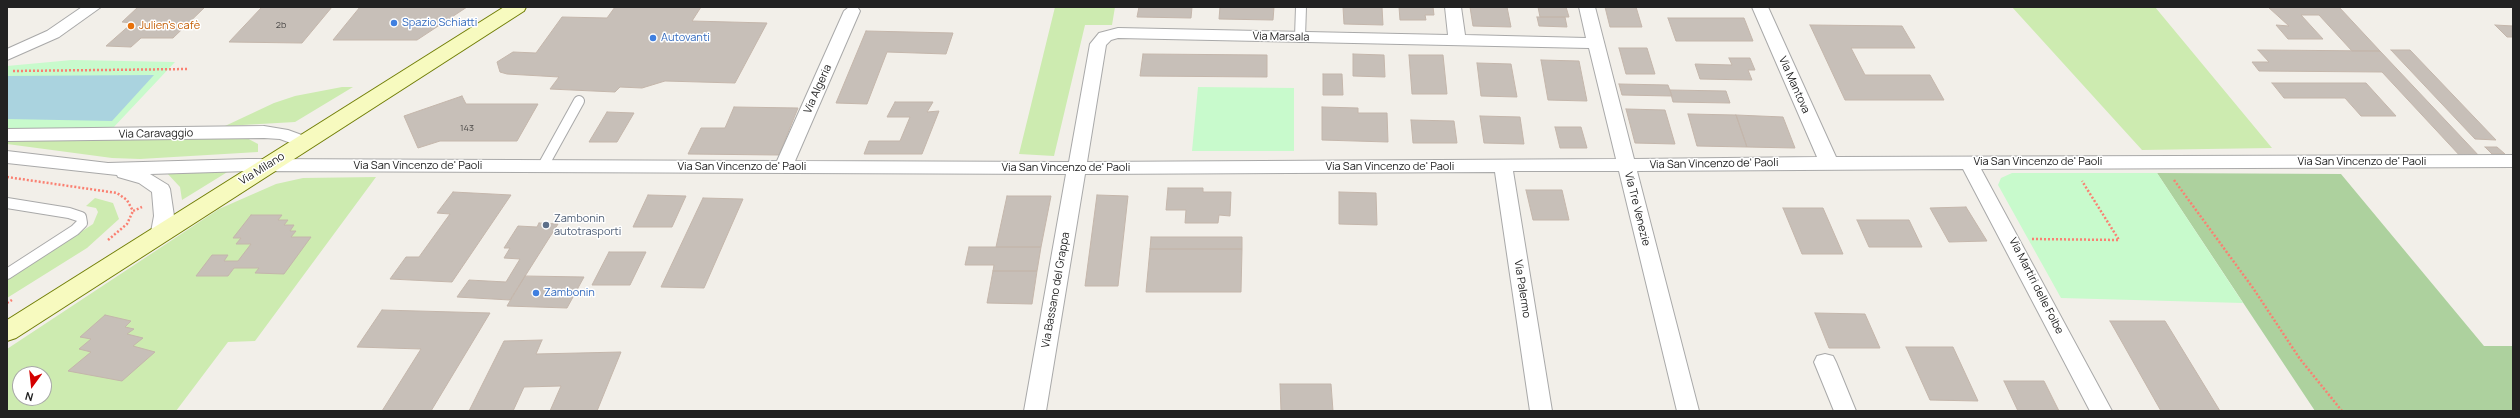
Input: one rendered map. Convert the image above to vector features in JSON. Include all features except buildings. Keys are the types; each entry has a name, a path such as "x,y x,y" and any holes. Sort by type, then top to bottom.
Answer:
{"main road":[{"name":"Via Milano","path":"7,332 161,232 517,7"}],"street":[{"path":"7,55 53,34 94,7"},
{"path":"1453,7 1457,40"},
{"name":"Via Tre Venezie","path":"1587,7 1688,411"},
{"name":"Via Mantova","path":"1760,7 1829,163"},
{"name":"Via Algeria","path":"783,167 852,11"},
{"name":"Via Marsala","path":"1076,168 1098,44 1105,36 1118,32 1595,43"},
{"name":"Via Caravaggio","path":"7,136 264,132 282,134 304,142"},
{"path":"7,157 108,169 267,165"},
{"name":"Via San Vincenzo de' Paoli","path":"267,165 1076,168 1829,163 2513,161"},
{"name":"Via Martiri delle Foibe","path":"1969,163 2011,238 2101,411"},
{"name":"Via Palermo","path":"1503,166 1541,411"},
{"name":"Via Bassano del Grappa","path":"1035,411 1076,168"},
{"path":"108,169 146,180 161,189 164,216 161,232"},
{"path":"1825,362 1845,411"}],"lane":[{"path":"1300,7 1300,37"},
{"path":"543,166 579,101"},
{"path":"7,203 69,213 81,217 82,223 75,230 7,274"}],"path":[{"path":"7,68 13,72 189,70"},
{"path":"7,177 117,193 127,200 133,211"},
{"path":"2027,238 2119,240 2079,178 2087,178"},
{"path":"2172,178 2253,288 2300,359 2342,411"},
{"path":"103,243 127,224 133,211 163,200"},
{"path":"7,303 14,299"}],"green space":[{"path":"1055,7 1115,7 1112,25 1085,25 1054,156 1019,154"},
{"path":"2012,7 2155,7 2272,148 2142,150"},
{"path":"72,60 175,62 112,129 7,128 7,66"},
{"path":"342,87 353,87 295,122 225,126 274,103 295,96"},
{"path":"1198,87 1294,88 1294,151 1192,151"},
{"path":"243,136 258,144 258,152 140,159 112,158 7,144 7,141"},
{"path":"165,171 229,171 182,200 180,187"},
{"path":"2012,173 2157,173 2243,303 2061,298 1998,185 2001,178"},
{"path":"2157,173 2341,174 2484,346 2513,346 2513,411 2315,411"},
{"path":"376,177 255,341 228,342 176,411 7,411 7,349 219,209 276,184 303,178"},
{"path":"95,198 113,203 119,219 87,248 7,298 7,280 93,224 98,212 96,208 86,206"}],"water":[{"path":"154,75 112,121 7,119 7,76"}],"place":[{"name":"Spazio Schiatti","path":"394,23"},
{"name":"Julien's cafè","path":"131,26"},
{"name":"Autovanti","path":"653,38"},
{"name":"Zambonin autotrasporti","path":"546,225"},
{"name":"Zambonin","path":"536,293"}]}
